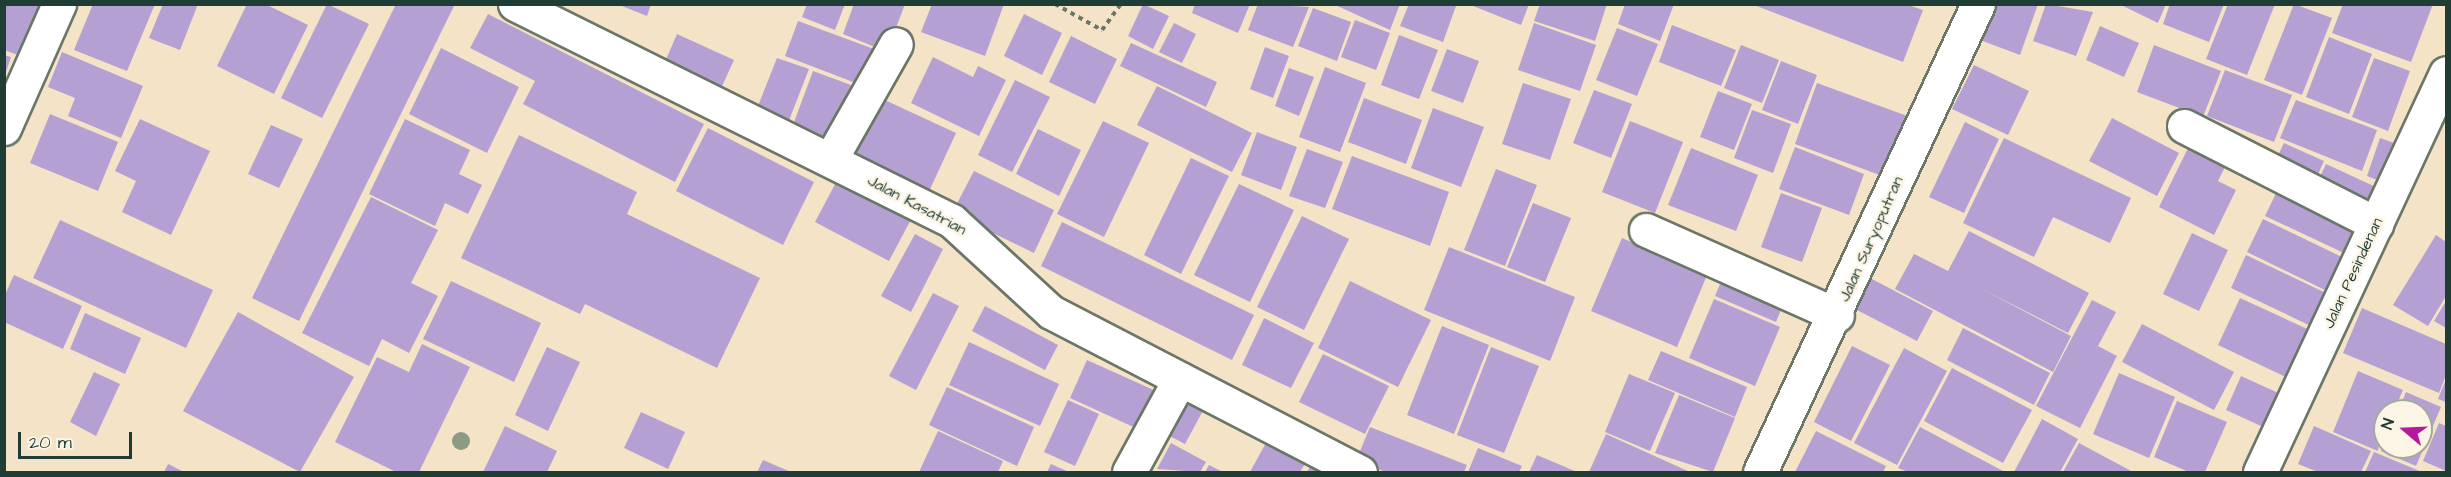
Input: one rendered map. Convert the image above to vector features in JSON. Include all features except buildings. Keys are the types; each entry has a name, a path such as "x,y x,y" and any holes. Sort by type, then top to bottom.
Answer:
{"street":[{"path":"4,128 59,4"},
{"name":"Jalan Kasatrian","path":"515,4 952,220 1051,312 1360,472"},
{"name":"Jalan Suryoputran","path":"1760,472 1837,315 1978,4"},
{"path":"830,160 896,44"},
{"name":"Jalan Pesindenan","path":"2260,472 2446,73"},
{"path":"2184,126 2376,224"},
{"path":"1646,230 1837,315"},
{"path":"1129,472 1180,379"}],"path":[{"path":"1055,4 1102,30 1121,4"}]}
